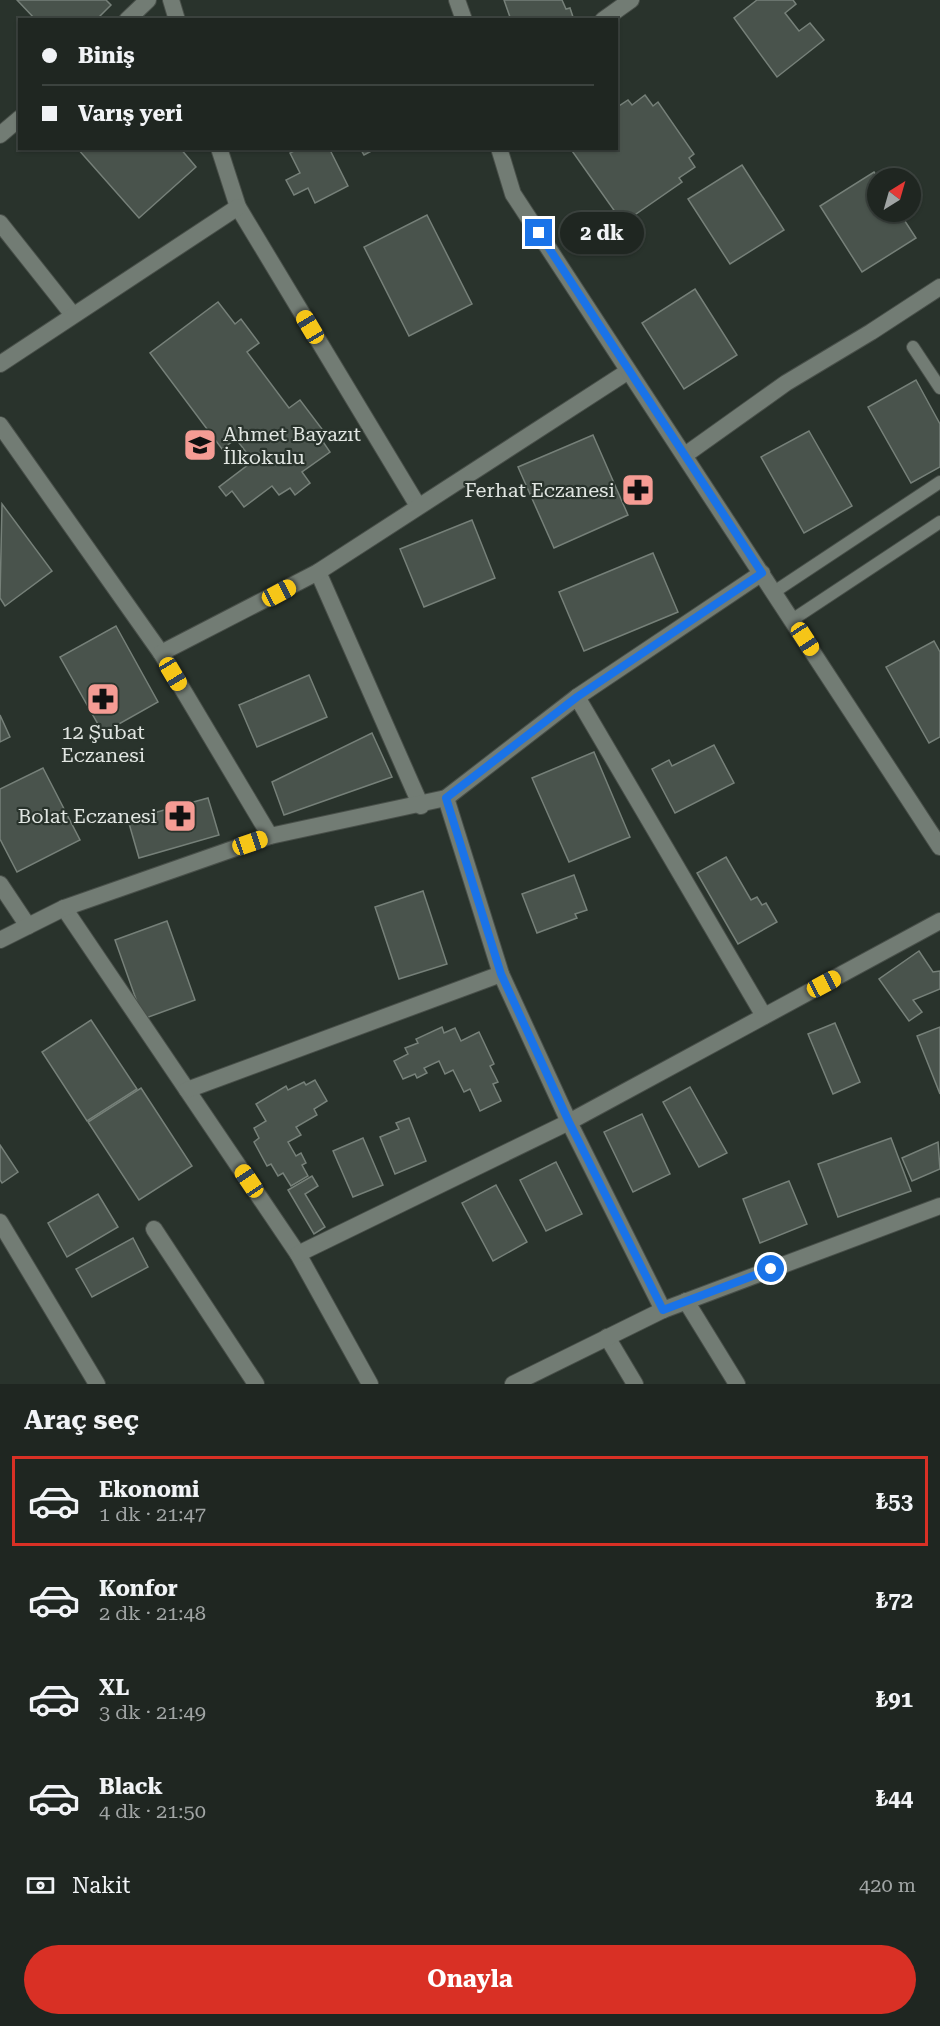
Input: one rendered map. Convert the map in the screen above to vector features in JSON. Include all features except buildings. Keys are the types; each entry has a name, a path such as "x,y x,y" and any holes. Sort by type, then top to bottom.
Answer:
{"street":[{"path":"129,18 148,0"},
{"path":"171,0 176,18"},
{"path":"457,0 463,18"},
{"path":"606,18 631,0"},
{"path":"0,135 18,120"},
{"path":"220,150 238,207 418,506"},
{"path":"500,150 513,194 627,372 685,455 940,847"},
{"path":"0,363 238,207"},
{"path":"0,222 73,315"},
{"path":"685,455 786,383 940,287"},
{"path":"161,653 318,572 627,372"},
{"path":"0,424 161,653 270,836"},
{"path":"318,572 421,806"},
{"path":"0,940 64,908 270,836 421,806 446,798 577,697 762,573"},
{"path":"577,697 764,1016"},
{"path":"446,798 501,974 569,1122 663,1310"},
{"path":"0,884 28,926"},
{"path":"64,908 298,1254 370,1384"},
{"path":"298,1254 569,1122 940,921"},
{"path":"187,1090 501,974"},
{"path":"513,1384 663,1310 940,1206"},
{"path":"0,1222 96,1384"},
{"path":"154,1229 256,1384"},
{"path":"686,1301 737,1384"},
{"path":"607,1337 635,1384"}],"lane":[{"path":"913,347 940,388"},
{"path":"774,592 940,482"},
{"path":"792,620 940,522"}],"place":[{"name":"Ahmet Bayazıt İlkokulu","path":"200,445"},
{"name":"Ferhat Eczanesi","path":"638,490"},
{"name":"12 Şubat Eczanesi","path":"103,699"},
{"name":"Bolat Eczanesi","path":"180,816"}],"route":[{"path":"539,233 627,372 685,455 762,573 577,697 446,798 501,974 569,1122 663,1310 771,1269"}]}
